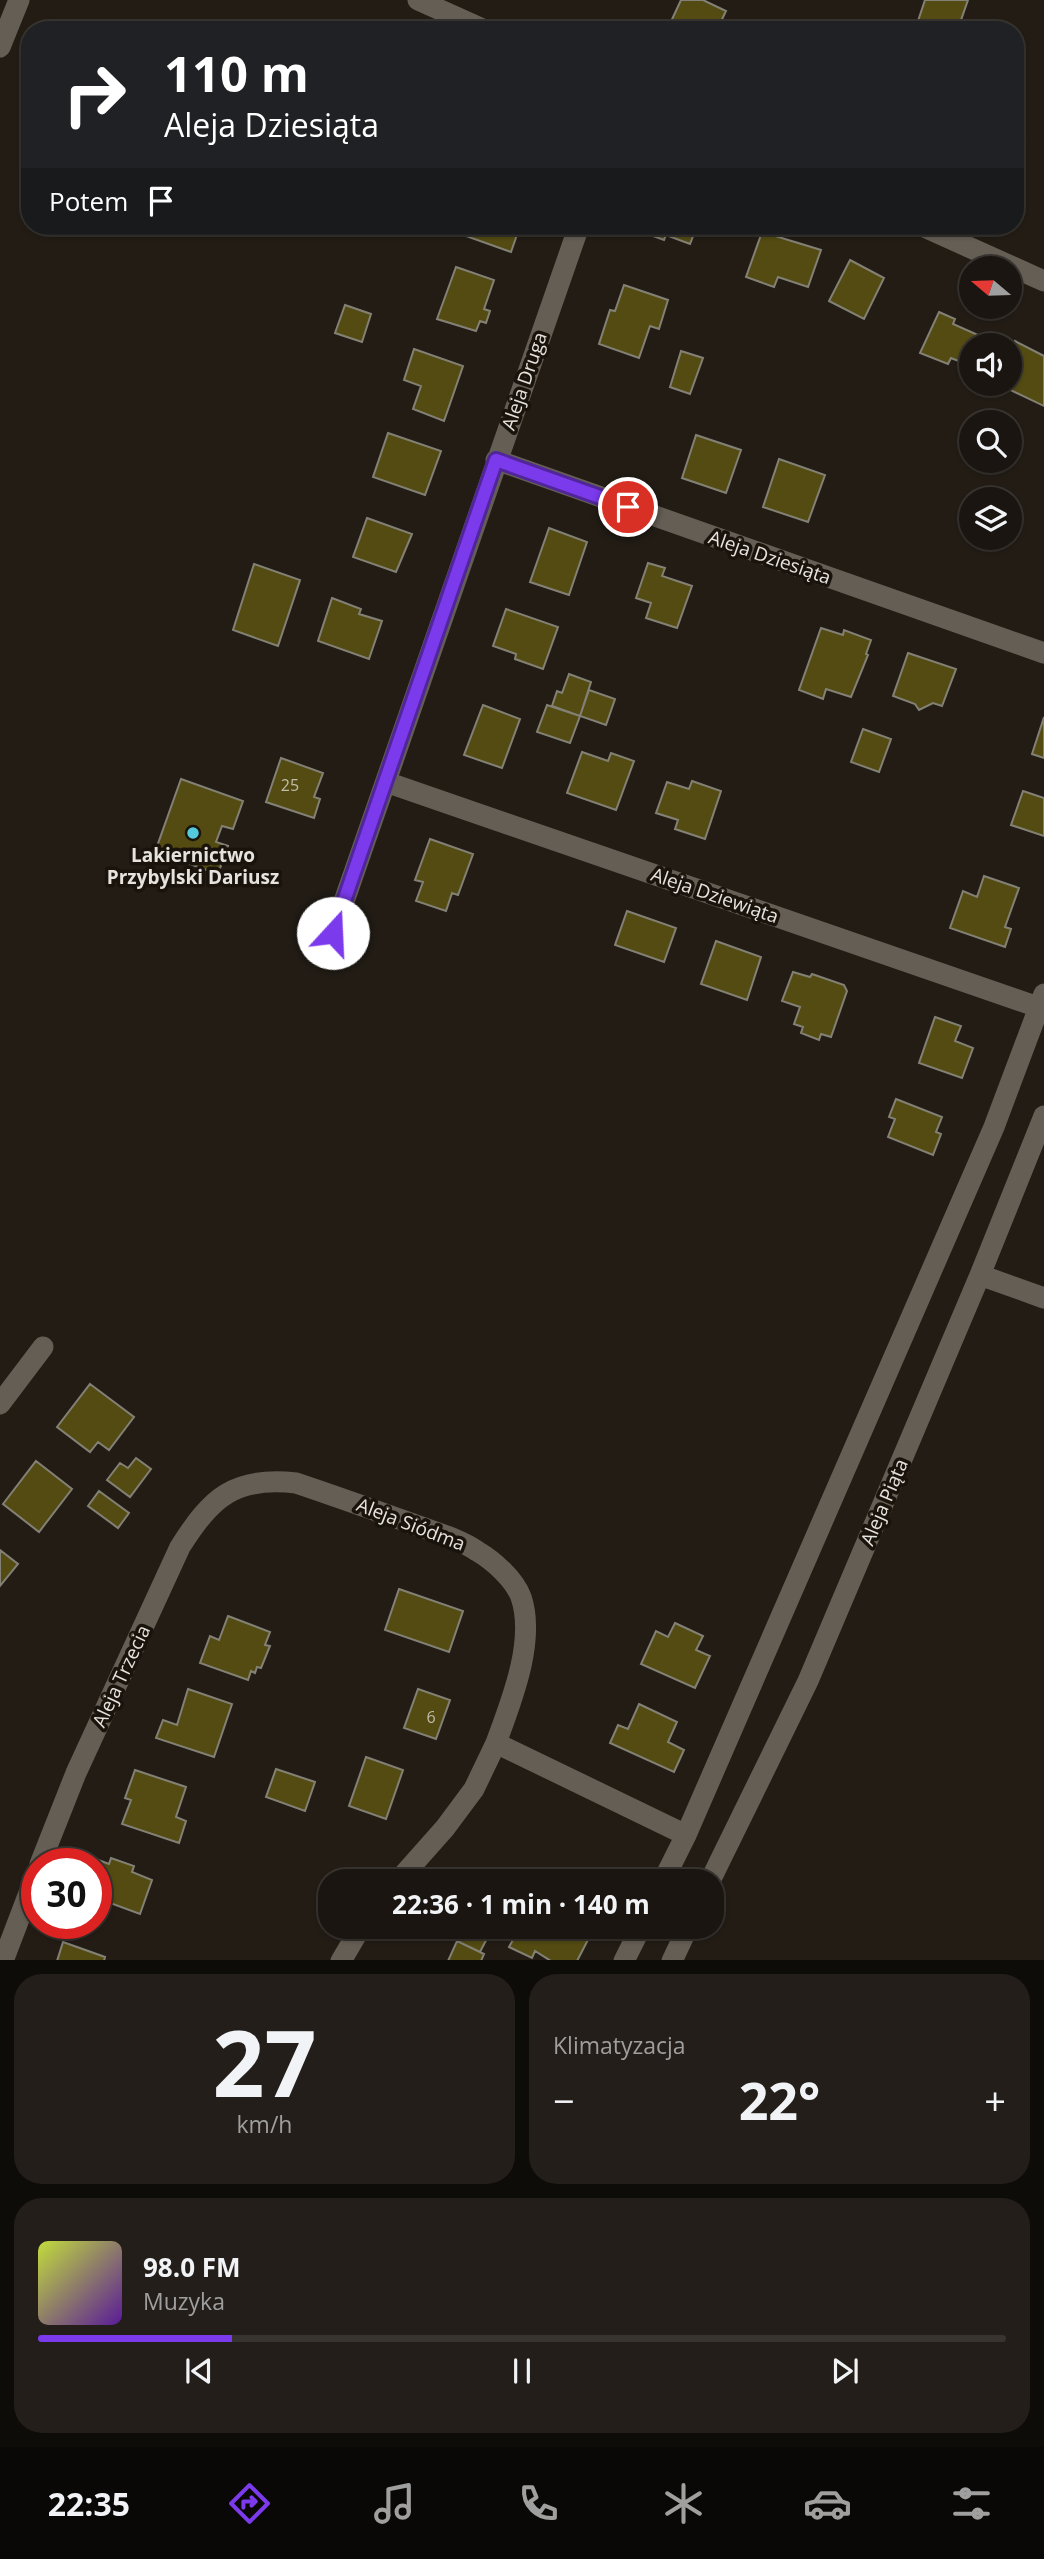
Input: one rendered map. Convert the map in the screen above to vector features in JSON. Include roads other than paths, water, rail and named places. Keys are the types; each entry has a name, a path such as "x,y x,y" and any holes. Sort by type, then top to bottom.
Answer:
{"street":[{"path":"0,47 19,0"},
{"path":"418,0 465,21"},
{"name":"Aleja Druga","path":"333,933 576,235"},
{"path":"942,235 1044,281"},
{"name":"Aleja Dziesiąta","path":"496,460 1044,653"},
{"name":"Aleja Dziewiąta","path":"386,782 1042,1004"},
{"path":"669,1869 994,1127 1042,1004"},
{"name":"Aleja Piąta","path":"716,1869 808,1681 980,1275 1044,1115"},
{"path":"980,1275 1044,1298"},
{"path":"0,1404 43,1347"},
{"name":"Aleja Siódma","path":"218,1498 233,1490 256,1484 276,1481 296,1483 460,1541 495,1564 511,1580 521,1596 525,1615 524,1640 515,1691 496,1744 474,1789 445,1828 409,1869"},
{"name":"Aleja Trzecia","path":"46,1848 76,1773 180,1547 197,1520 218,1498"},
{"path":"496,1744 686,1835"},
{"path":"3,1960 21,1914"},
{"path":"342,1960 354,1939"},
{"path":"624,1960 635,1939"},
{"path":"672,1960 682,1939"}],"place":[{"name":"Lakiernictwo Przybylski Dariusz","path":"193,833"}]}
